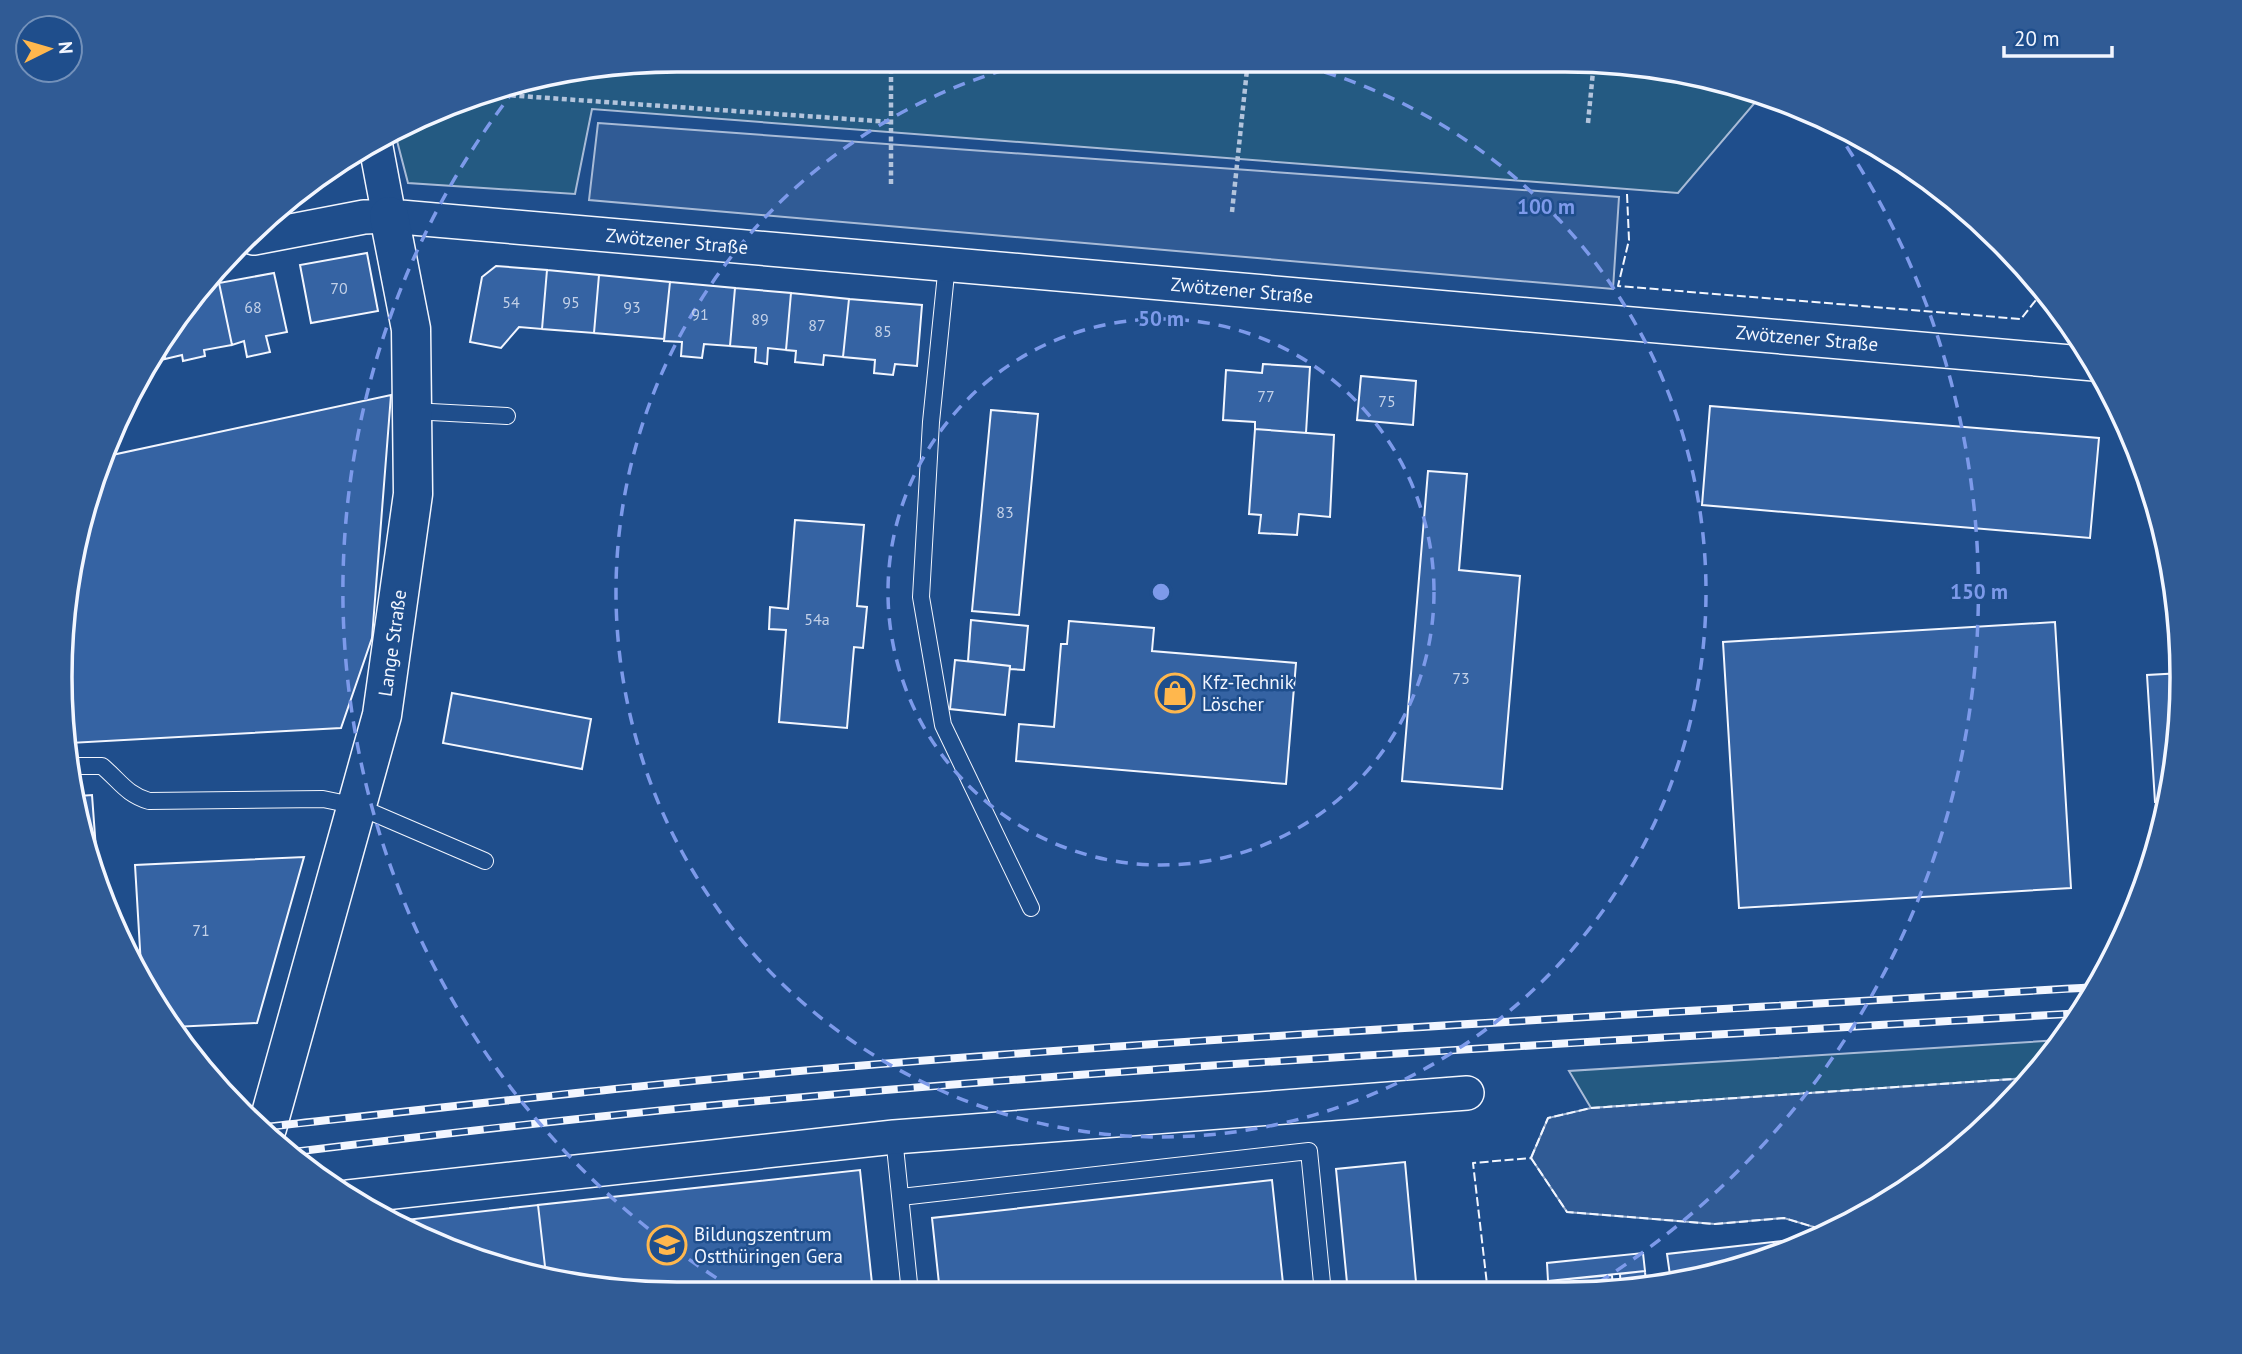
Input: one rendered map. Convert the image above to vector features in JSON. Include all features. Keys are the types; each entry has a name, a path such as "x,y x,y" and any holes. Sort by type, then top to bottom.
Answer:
{"street":[{"name":"Lange Straße","path":"268,1123 382,715 413,494 411,329 377,151"},
{"name":"Zwötzener Straße","path":"263,236 364,217 389,216 2082,363"},
{"path":"366,1196 894,1138 1467,1093"}],"lane":[{"path":"947,264 931,422 921,597 943,726 1031,908"},
{"path":"412,411 506,416"},
{"path":"79,766 103,766 126,790 149,801 323,799 357,806 485,861"},
{"path":"894,1138 909,1282"},
{"path":"901,1197 1309,1151 1323,1282"}],"path":[{"path":"891,72 891,184"},
{"path":"1232,212 1247,72"},
{"path":"1588,123 1593,73"},
{"path":"510,95 891,122"}],"shaded area":[{"path":"637,73 1605,73 1683,83 1755,102 1678,193 592,109 575,194 408,183 397,141 409,134 482,104 520,92 559,83"},
{"path":"598,123 1619,197 1613,289 589,200"},
{"path":"2048,1041 2017,1079 1591,1108 1569,1071"},
{"path":"2017,1079 1964,1132 1933,1157 1868,1201 1816,1228 1784,1218 1715,1224 1567,1212 1531,1158 1548,1118 1591,1108"}],"building":[{"path":"367,253 378,311 311,323 300,265"},
{"path":"496,266 547,270 542,329 519,327 501,348 470,342 482,277"},
{"path":"547,270 599,275 594,333 542,329"},
{"path":"274,273 287,332 266,336 270,352 247,357 244,341 232,345 219,283"},
{"path":"599,275 670,282 664,339 594,333"},
{"path":"670,282 735,288 730,346 704,344 702,358 681,356 682,342 664,341"},
{"path":"218,283 232,345 204,350 205,356 183,361 182,355 165,359 174,341"},
{"path":"735,288 791,293 786,350 768,348 767,364 755,362 756,348 730,346"},
{"path":"791,293 849,299 843,357 824,355 823,365 795,362 796,351 786,350"},
{"path":"849,299 922,305 917,366 895,364 893,375 874,373 875,360 843,357"},
{"path":"1263,364 1310,367 1306,433 1255,429 1255,422 1223,420 1226,370 1262,373"},
{"path":"1361,376 1416,381 1413,425 1357,420"},
{"path":"391,395 372,638 341,728 76,743 72,677 77,598 92,520 114,455"},
{"path":"1710,406 2099,438 2090,538 1702,505"},
{"path":"991,410 1038,414 1019,615 972,611"},
{"path":"1255,429 1334,435 1330,517 1299,514 1297,535 1259,533 1261,515 1249,514"},
{"path":"1428,471 1467,474 1459,570 1520,576 1502,789 1402,781"},
{"path":"795,520 864,525 857,606 867,607 863,648 854,647 847,728 779,722 786,630 769,629 770,607 788,609"},
{"path":"971,620 1028,626 1024,670 968,661"},
{"name":"Kfz-Technik Löscher","path":"1069,621 1154,628 1152,651 1296,663 1286,784 1016,761 1019,724 1054,727 1061,644 1067,644"},
{"path":"2055,622 2071,888 1739,908 1723,642"},
{"path":"955,660 1010,666 1005,715 950,709"},
{"path":"2170,674 2169,717 2157,802 2155,802 2147,675"},
{"path":"452,693 591,719 582,769 443,743"},
{"path":"92,795 96,846 92,834 83,796"},
{"path":"304,857 257,1023 184,1026 140,957 135,865"},
{"path":"1405,1162 1416,1282 1347,1282 1336,1169"},
{"name":"Bildungszentrum Ostthüringen Gera","path":"860,1170 872,1282 637,1281 559,1271 545,1268 538,1205"},
{"path":"1272,1180 1283,1282 939,1282 932,1218"},
{"path":"538,1205 545,1268 482,1250 408,1220"},
{"path":"1782,1242 1722,1262 1670,1273 1667,1254"},
{"path":"1643,1253 1645,1271 1548,1281 1547,1263"},
{"path":"1645,1271 1645,1277 1620,1279 1620,1274"},
{"path":"1612,1275 1612,1280 1565,1282 1548,1281"}],"railway":[{"path":"272,1126 673,1083 918,1061 1359,1031 2084,988"},
{"path":"302,1151 642,1112 1089,1074 2067,1014"}],"fence":[{"path":"1627,194 1629,240 1618,286 2021,319 2037,299"},
{"path":"1531,1158 1548,1118 1591,1108 2017,1079"},
{"path":"1531,1158 1567,1212 1715,1224 1784,1218 1816,1228"},
{"path":"1487,1282 1473,1163 1531,1158"}],"place":[{"name":"Kfz-Technik Löscher","path":"1175,693"},
{"name":"Bildungszentrum Ostthüringen Gera","path":"667,1245"}]}
